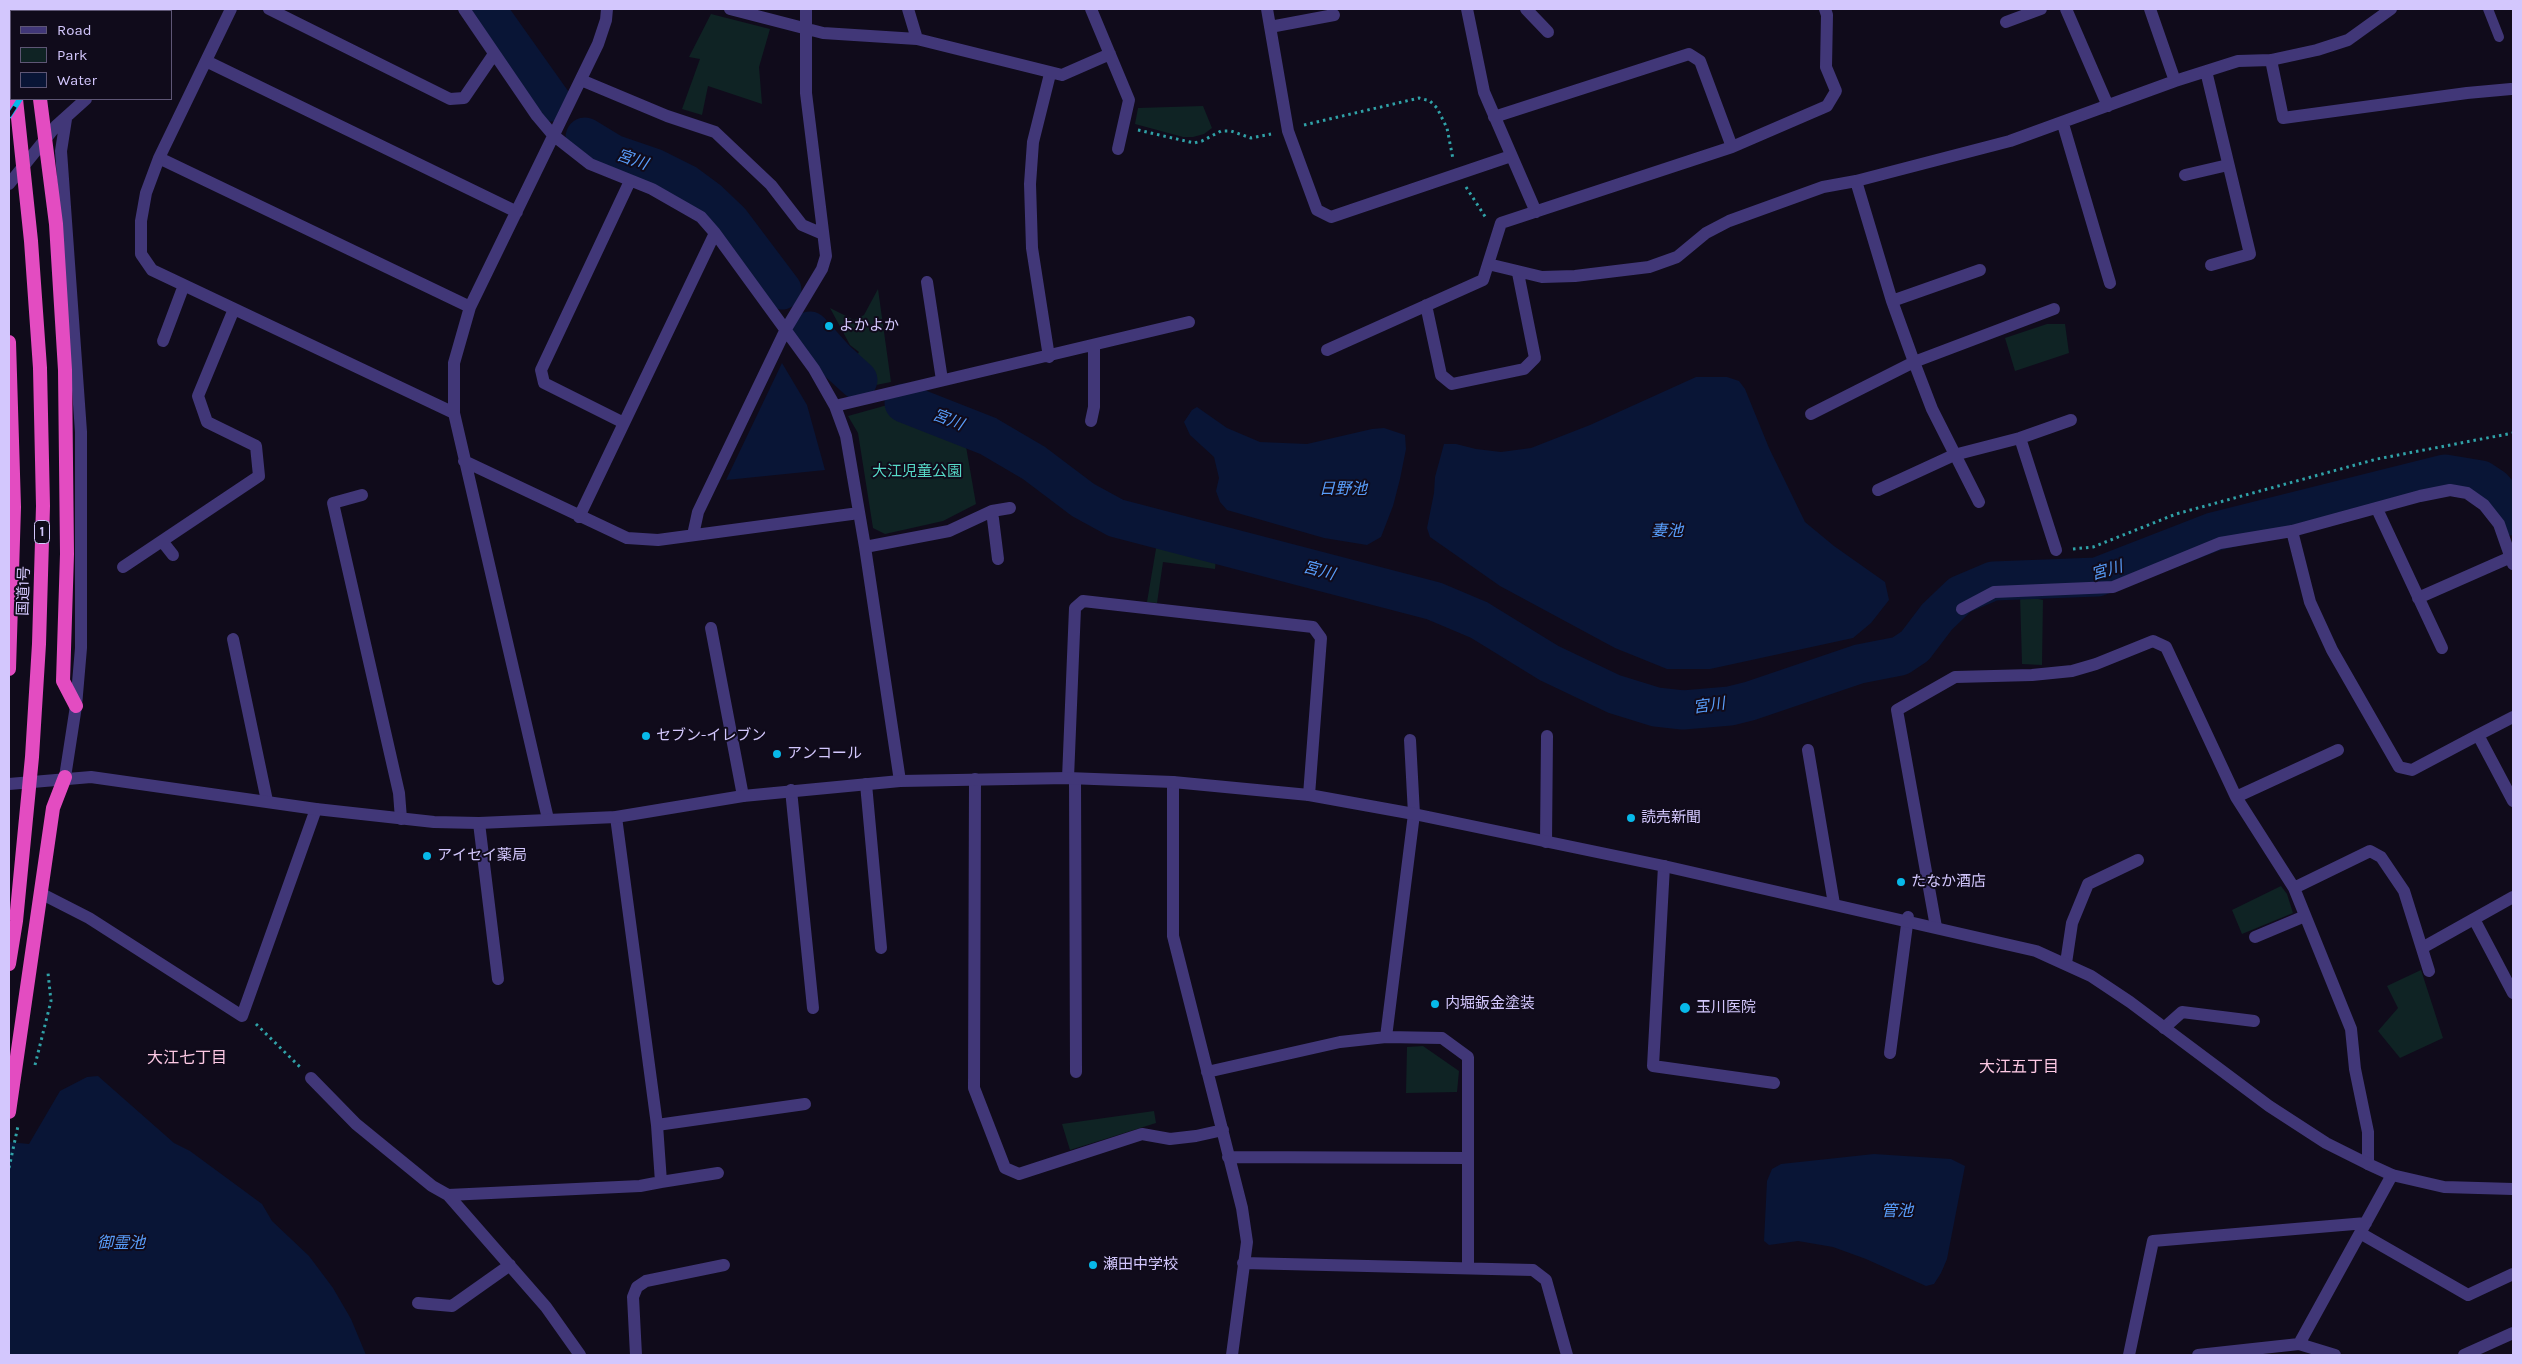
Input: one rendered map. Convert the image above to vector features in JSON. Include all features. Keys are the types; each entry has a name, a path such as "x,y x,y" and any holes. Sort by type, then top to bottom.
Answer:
{"highway":[{"name":"国道1号","path":"9,964 16,921 32,757 39,644 43,506 39,358 31,241 16,100"},
{"path":"40,100 56,224 65,370 67,554 62,682 76,706"},
{"name":"国道1号","path":"9,342 14,507 9,670"},
{"path":"9,1112 53,808 65,777"}],"street":[{"path":"230,9 159,158 146,193 141,221 141,254 152,270 454,414"},
{"path":"269,9 450,99 464,98 494,54"},
{"path":"464,9 553,135 590,164 652,189 701,217 786,329 814,369 835,406 846,436 865,546 900,781"},
{"path":"548,819 454,414 454,362 470,307 598,44 606,20 607,9"},
{"path":"730,9 823,33 918,39 1050,74 1062,75 1110,54"},
{"path":"694,535 698,512 786,329 822,269 826,256 806,93 806,9"},
{"path":"908,9 918,39"},
{"path":"1091,9 1129,100 1118,149"},
{"path":"1267,9 1288,131 1317,210 1331,217 1511,156"},
{"path":"1468,9 1484,92 1536,212"},
{"path":"1526,9 1548,32"},
{"path":"1327,350 1483,280 1501,223 1732,147 1827,106 1836,91 1826,68 1827,15 1825,9"},
{"path":"2006,22 2040,9"},
{"path":"2066,9 2108,106"},
{"path":"2150,9 2175,81"},
{"path":"1488,264 1518,273 1542,277 1575,276 1649,267 1677,257 1706,233 1729,221 1824,187 1856,181 2010,141 2063,124 2175,81 2238,61 2271,60 2317,50 2348,40 2391,9"},
{"path":"1270,27 1334,15"},
{"path":"1494,117 1689,54 1700,61 1732,147"},
{"path":"2271,60 2283,118 2467,93 2511,89"},
{"path":"206,61 517,212"},
{"path":"2206,71 2250,254 2211,265"},
{"path":"1049,357 1032,248 1030,184 1033,142 1050,74"},
{"path":"580,80 668,116 715,132 771,186 802,225 823,234"},
{"path":"9,184 56,126 66,120 85,100"},
{"path":"65,777 76,706 81,648 81,432 61,151 66,120"},
{"path":"2063,124 2110,283"},
{"path":"159,158 470,307"},
{"path":"2184,175 2228,165"},
{"path":"624,423 544,383 541,370 630,181"},
{"path":"1856,181 1892,301 1914,362 1954,455 1980,502"},
{"path":"579,517 715,233"},
{"path":"1892,301 1980,270"},
{"path":"1426,306 1441,375 1452,384 1524,369 1535,358 1518,273"},
{"path":"927,282 942,380"},
{"path":"163,342 184,285"},
{"path":"123,567 259,476 256,446 207,422 198,396 234,309"},
{"path":"1811,414 1914,362 2054,310"},
{"path":"835,406 1049,357 1189,322"},
{"path":"1091,420 1094,407 1094,346"},
{"path":"1878,490 1954,455 2020,438 2071,420"},
{"path":"2020,438 2056,550"},
{"path":"464,461 626,538 658,540 859,514"},
{"path":"1962,609 1994,592 2113,587 2220,543 2292,531 2420,496 2450,490 2467,493 2484,505 2499,524 2512,561 2418,598"},
{"path":"362,495 333,503 399,793 401,819"},
{"path":"865,546 949,531 992,511 1010,508"},
{"path":"2377,508 2442,648"},
{"path":"992,511 998,559"},
{"path":"2292,531 2310,602 2332,650 2399,767 2412,770 2513,717"},
{"path":"162,541 173,555"},
{"path":"1076,1072 1072,778 1075,608 1083,601 1313,627 1321,638 1308,795"},
{"path":"711,628 742,796"},
{"path":"233,639 267,801"},
{"path":"1936,927 1897,710 1955,677 2032,675 2072,671 2096,664 2153,641 2166,647 2236,797 2294,888 2351,1029 2355,1069 2368,1132 2368,1164"},
{"path":"2478,735 2513,801"},
{"path":"1546,842 1547,736"},
{"path":"1386,1037 1414,814 1410,740"},
{"path":"1808,750 1834,904"},
{"path":"2236,797 2338,750"},
{"path":"9,784 65,777 90,777 316,809 401,819 479,823 616,817 742,796 900,781 1072,778 1173,782 1308,795 1414,814 1664,866 1908,919 2036,951 2091,976 2268,1106 2326,1143 2368,1164 2392,1175 2444,1187 2513,1188"},
{"path":"975,779 974,1088 1005,1168 1019,1174 1142,1134 1170,1138 1196,1136 1223,1130"},
{"path":"1173,782 1173,936 1223,1130 1247,1242 1232,1355"},
{"path":"866,784 880,948"},
{"path":"791,790 813,1008"},
{"path":"42,894 89,918 242,1016 316,809"},
{"path":"616,817 657,1125 661,1182"},
{"path":"479,823 498,979"},
{"path":"2294,888 2370,852 2381,858 2404,891 2429,971"},
{"path":"2066,963 2072,923 2088,884 2138,860"},
{"path":"1664,866 1653,1066 1774,1084"},
{"path":"2422,948 2513,897"},
{"path":"2255,936 2305,916"},
{"path":"1890,1053 1908,919"},
{"path":"2474,919 2513,993"},
{"path":"2164,1028 2182,1012 2254,1022"},
{"path":"1207,1072 1340,1042 1386,1037 1442,1038 1468,1057 1468,1268"},
{"path":"311,1078 356,1124 432,1186 448,1195 546,1307 580,1355"},
{"path":"657,1125 805,1104"},
{"path":"1228,1156 1468,1158"},
{"path":"448,1195 640,1186 718,1173"},
{"path":"2299,1344 2392,1175"},
{"path":"2129,1355 2153,1241 2363,1228 2468,1295 2513,1274"},
{"path":"1244,1263 1533,1270 1546,1280 1568,1355"},
{"path":"418,1303 452,1306 510,1265"},
{"path":"636,1355 633,1297 637,1287 646,1281 724,1265"},
{"path":"2464,1355 2513,1333"},
{"path":"2198,1355 2299,1344 2335,1355"}],"lane":[{"path":"2488,9 2499,37"}],"path":[{"path":"1123,126 1194,143 1221,131 1231,131 1251,138 1288,131 1318,121 1418,98 1424,99 1430,101 1437,108 1442,118 1459,174 1474,202 1489,223 1501,223"},
{"path":"2056,550 2093,547 2176,514 2377,459 2513,433"},
{"path":"242,1016 253,1021 311,1078"}],"green space":[{"path":"711,14 770,29 759,67 762,104 708,86 702,115 682,109 700,59 689,57"},
{"path":"1203,106 1212,128 1204,134 1193,137 1183,137 1135,124 1138,108"},
{"path":"878,289 891,382 876,385 849,365 859,352 850,345 830,308 854,320 864,315"},
{"path":"2047,324 2065,324 2069,353 2015,371 2005,338"},
{"name":"大江児童公園","path":"891,404 964,435 976,504 943,521 885,534 873,528 858,433 848,416"},
{"path":"1158,537 1217,548 1215,569 1163,562 1157,603 1147,602"},
{"path":"2020,595 2043,600 2042,665 2022,664"},
{"path":"2281,886 2287,894 2293,913 2242,934 2232,910"},
{"path":"2421,970 2443,1038 2400,1058 2378,1031 2398,1008 2387,986"},
{"path":"1423,1046 1459,1071 1457,1092 1406,1093 1407,1047"},
{"path":"1154,1111 1156,1123 1070,1150 1062,1124"}],"water":[{"path":"782,363 807,405 825,470 726,480"},
{"name":"妻池","path":"1696,377 1727,377 1739,381 1745,389 1769,448 1805,522 1834,546 1885,582 1889,600 1871,623 1853,638 1710,669 1667,669 1615,648 1500,586 1430,537 1427,528 1435,477 1444,444 1456,444 1501,452 1531,448 1590,425"},
{"name":"日野池","path":"1197,407 1227,428 1260,442 1307,444 1384,428 1405,435 1406,449 1400,479 1393,506 1381,537 1367,545 1324,538 1227,510 1220,502 1216,491 1219,478 1214,457 1190,435 1184,422 1192,410"},
{"name":"御霊池","path":"98,1076 174,1143 190,1151 262,1204 272,1221 309,1256 333,1288 351,1319 366,1355 9,1355 9,1142 29,1144 60,1091 87,1077"},
{"name":"管池","path":"1874,1154 1951,1159 1965,1166 1947,1259 1934,1284 1926,1286 1866,1259 1833,1247 1798,1241 1769,1245 1764,1241 1767,1181 1772,1169 1781,1164"}],"waterway":[{"name":"宮川","path":"486,9 552,102"},
{"name":"宮川","path":"585,137 613,154 654,168 686,184 709,201 730,221 782,290"},
{"name":"宮川","path":"810,331 836,360 858,380"},
{"name":"宮川","path":"904,403 988,436 1034,463 1083,500 1116,518 1434,601 1479,620 1549,663 1614,694 1656,707 1683,710 1730,706 1859,664 1900,656 1915,646 1937,617 1960,595 1993,581 2097,577 2213,532 2445,474 2481,480 2493,488 2508,505 2513,516"}],"railway":[{"path":"9,116 19,100"}],"place":[{"name":"よかよか","path":"829,326"},
{"name":"セブン-イレブン","path":"646,736"},
{"name":"アンコール","path":"777,754"},
{"name":"読売新聞","path":"1631,818"},
{"name":"アイセイ薬局","path":"427,856"},
{"name":"たなか酒店","path":"1901,882"},
{"name":"内堀鈑金塗装","path":"1435,1004"},
{"name":"玉川医院","path":"1685,1008"},
{"name":"瀬田中学校","path":"1093,1265"}],"district":[{"name":"大江七丁目","path":"187,1058"},
{"name":"大江五丁目","path":"2019,1067"}]}
